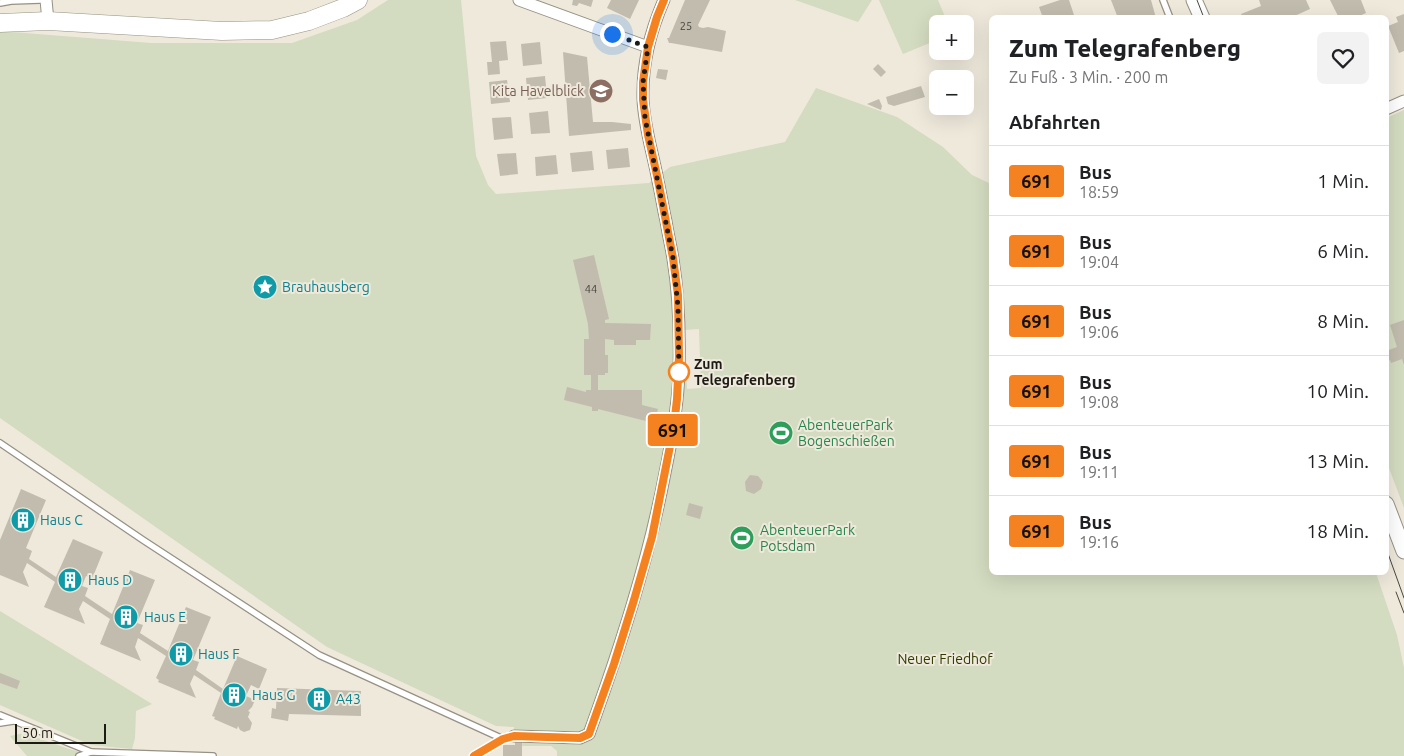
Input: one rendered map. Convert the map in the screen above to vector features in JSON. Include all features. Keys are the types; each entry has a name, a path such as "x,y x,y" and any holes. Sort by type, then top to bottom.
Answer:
{"main road":[{"path":"0,23 48,21 222,31 272,30 310,21 358,0"},
{"path":"1194,0 1201,15"},
{"path":"1389,512 1404,551"}],"street":[{"path":"46,0 48,21"},
{"path":"519,0 648,47"},
{"path":"509,738 580,738 589,734 614,664 652,537 674,426 679,372 678,295 673,258 645,118 643,82 648,47 664,0"},
{"path":"1389,108 1404,101"}],"lane":[{"path":"0,3 11,0 40,0"},
{"path":"1163,0 1169,15"},
{"path":"0,443 143,540 319,655 509,738"},
{"path":"0,715 91,752 213,756"},
{"path":"0,723 15,721"},
{"path":"474,756 509,738"},
{"path":"79,756 91,752"}],"green space":[{"name":"Neuer Friedhof","path":"388,0 461,0 476,156 488,185 496,194 649,183 670,167 785,142 816,88 897,117 943,147 972,175 989,183 989,575 1377,575 1397,635 1404,668 1404,756 557,756 557,751 551,746 522,746 523,738 514,737 514,727 496,726 327,647 0,418 0,32 151,43 292,43 357,20","holes":["699,329 701,388 687,389 685,330"]},
{"path":"795,0 872,0 858,22"},
{"path":"879,0 938,0 944,15 929,15 929,43 903,54"},
{"path":"1404,110 1404,508 1389,468 1389,117"},
{"path":"0,611 152,704 136,711 135,738 132,749 91,745 0,705"},
{"path":"24,733 95,756 27,756 10,736"}],"building":[{"path":"573,0 593,0 591,7 579,3 577,6 572,5"},
{"path":"611,0 639,0 630,19 607,8"},
{"path":"685,0 710,0 698,25 703,28 708,27 726,31 722,52 669,43 667,38 669,38"},
{"path":"1060,0 1069,0 1074,15 1042,15 1039,7"},
{"path":"1111,0 1151,0 1155,15 1117,15"},
{"path":"1259,0 1306,0 1310,9 1297,15 1241,14 1261,6"},
{"path":"1330,0 1361,0 1366,13 1362,15 1338,15"},
{"path":"1404,14 1404,51 1399,53 1389,28 1389,26 1398,22 1396,17"},
{"path":"506,41 508,60 499,61 500,74 488,75 487,62 492,62 490,42"},
{"path":"540,42 542,64 523,66 521,44"},
{"path":"563,52 587,57 593,122 631,124 631,130 569,136"},
{"path":"878,64 886,72 881,77 873,69"},
{"path":"658,69 668,70 666,80 656,78"},
{"path":"545,76 547,98 528,100 526,78"},
{"path":"507,80 510,102 491,104 489,82"},
{"path":"921,86 925,97 894,106 888,104 886,97"},
{"path":"879,99 882,106 881,110 867,104"},
{"path":"548,111 550,133 531,134 529,113"},
{"path":"511,117 513,138 494,140 492,118"},
{"path":"628,148 630,167 608,169 606,150"},
{"path":"592,151 594,170 572,172 570,153"},
{"path":"516,153 518,174 500,176 497,154"},
{"path":"556,155 558,174 536,176 535,157"},
{"path":"594,255 609,319 605,320 605,323 651,324 650,340 636,340 636,345 614,345 614,340 605,339 605,355 608,355 608,373 598,375 598,390 642,390 642,405 658,409 654,423 598,409 598,411 592,411 592,407 564,400 567,387 586,392 586,390 591,390 591,375 584,375 584,339 589,339 588,324 573,260"},
{"path":"1404,320 1404,365 1402,359 1391,363 1389,360 1389,350 1397,347 1390,325"},
{"path":"750,475 758,476 763,482 761,489 754,494 746,491 745,482"},
{"path":"21,489 46,500 26,548 32,551 29,559 56,577 73,539 103,552 92,579 86,576 82,586 88,588 85,596 112,614 130,570 155,580 137,623 143,625 140,633 168,651 186,607 211,617 193,660 199,662 196,670 223,689 237,656 267,669 259,689 251,685 246,696 255,700 248,711 250,712 248,717 252,723 250,730 244,732 238,726 237,729 214,719 215,717 212,716 221,693 194,675 190,684 196,698 158,682 159,680 156,678 166,656 138,638 135,647 141,661 100,644 110,619 83,601 79,609 85,624 44,607 55,582 27,563 23,572 29,587 0,575 0,540"},
{"path":"689,503 703,507 700,519 686,515"},
{"path":"0,673 20,681 17,689 0,683"},
{"name":"A43","path":"277,688 361,691 361,716 289,714 288,721 271,718 272,708 276,709"},
{"path":"515,741 522,741 522,756 503,756 503,745 515,745"}],"tram line":[{"path":"1197,0 1203,15"},
{"path":"1389,556 1404,598"},
{"path":"1396,592 1404,613"}],"bus line":[{"name":"691","path":"474,756 503,739 514,736 580,738 589,734 614,664 652,537 674,426 679,372 678,295 673,258 648,135 643,100 644,70 648,47 664,0"}],"place":[{"name":"Kita Havelblick","path":"601,91"},
{"name":"Brauhausberg","path":"265,287"},
{"name":"Zum Telegrafenberg","path":"679,372"},
{"name":"AbenteuerPark Bogenschießen","path":"781,433"},
{"name":"Haus C","path":"23,520"},
{"name":"AbenteuerPark Potsdam","path":"742,538"},
{"name":"Haus D","path":"70,580"},
{"name":"Haus E","path":"126,617"},
{"name":"Haus F","path":"181,654"},
{"name":"Haus G","path":"234,695"},
{"name":"A43","path":"319,699"}],"route":[{"path":"612,34 648,47 644,70 643,100 648,135 673,258 678,295 679,372"}]}
